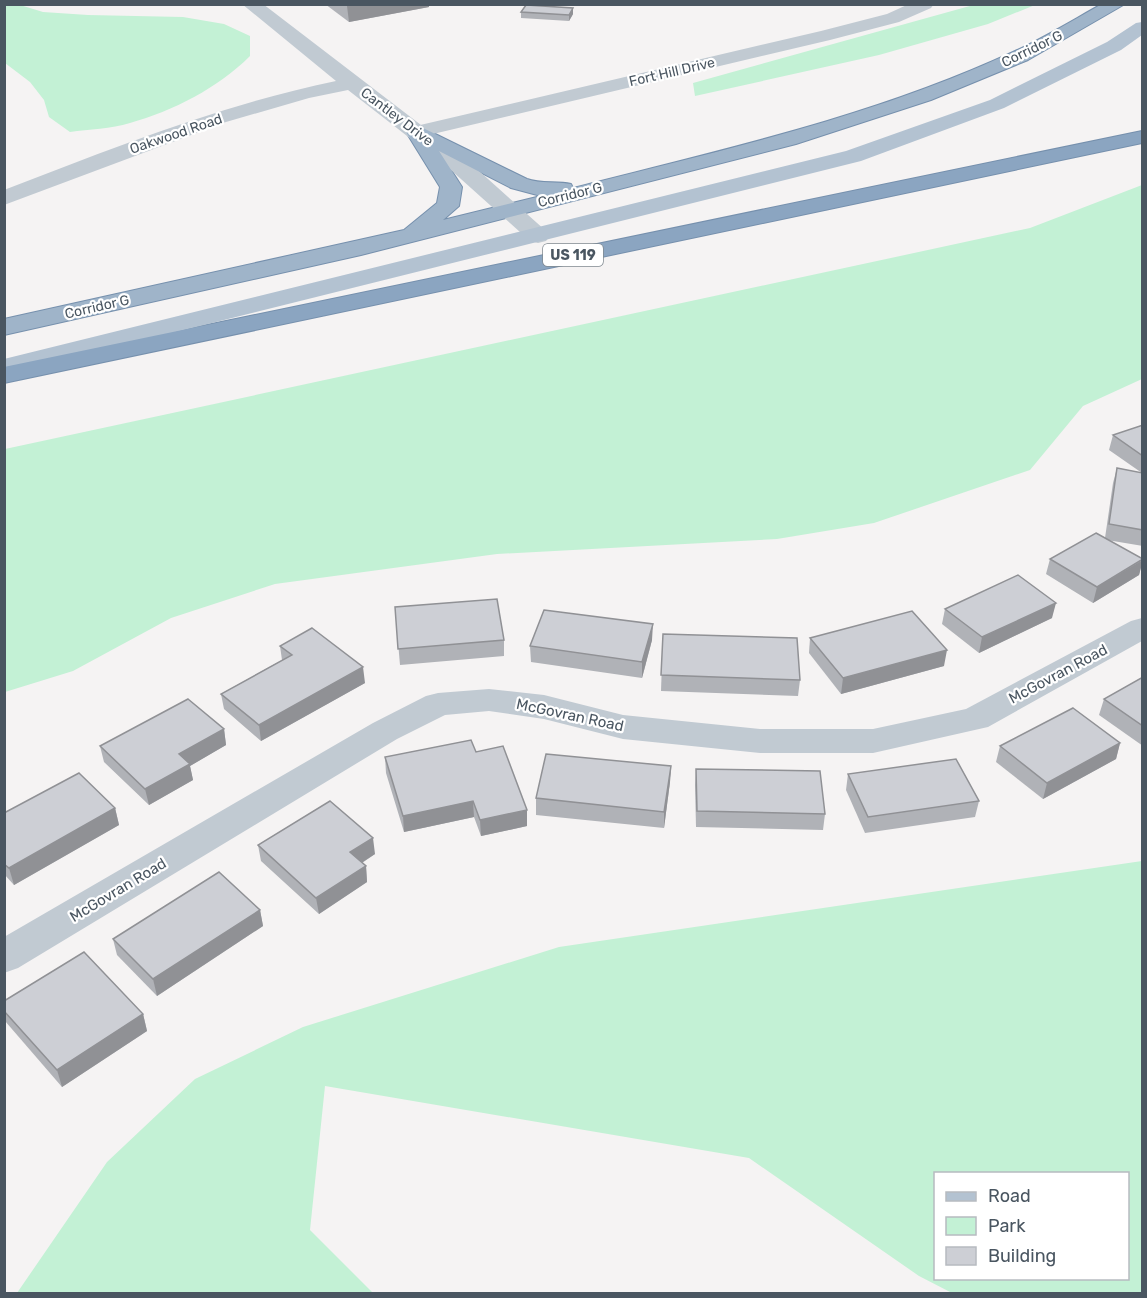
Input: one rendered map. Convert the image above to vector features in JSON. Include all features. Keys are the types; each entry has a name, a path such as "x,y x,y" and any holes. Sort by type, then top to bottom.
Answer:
{"highway":[{"name":"Corridor G","path":"4,327 406,237 789,140 924,96 1022,56 1116,4"},
{"path":"416,132 483,165 513,183 533,188 553,190 581,187 651,175"},
{"path":"406,237 447,206 451,187 416,132"},
{"name":"US 119","path":"4,375 1143,136"}],"main road":[{"path":"4,367 853,156 997,104 1114,46 1143,27"}],"street":[{"name":"Cantley Drive","path":"251,4 460,166 538,236"},
{"name":"Fort Hill Drive","path":"416,132 824,36 894,18 925,4"},
{"name":"Oakwood Road","path":"4,198 141,145 255,107 352,83"},
{"name":"McGovran Road","path":"4,957 385,731 438,704 489,700 544,706 623,727 760,741 873,741 976,718 1143,628"}],"green space":[{"path":"5,4 20,5 43,12 183,17 224,24 250,36 250,56 209,88 162,112 123,125 70,132 49,117 44,100 30,82 5,63"},
{"path":"977,4 1035,5 988,24 879,55 695,96 693,83"},
{"path":"1142,185 1142,379 1083,406 1030,470 874,523 777,539 497,554 275,584 171,618 73,671 5,692 5,449 1030,228"},
{"path":"1142,861 1142,1293 952,1293 919,1276 749,1158 325,1086 310,1230 373,1293 17,1293 107,1162 195,1079 303,1027 559,947"}],"building":[{"path":"526,5 573,8 569,15 521,12"},
{"path":"1143,425 1143,456 1113,435"},
{"path":"1117,468 1143,473 1143,530 1109,524"},
{"path":"1096,533 1143,559 1097,587 1050,559"},
{"path":"1018,575 1056,603 982,637 945,609"},
{"path":"497,599 504,640 398,649 395,607"},
{"path":"544,610 653,624 642,662 530,646"},
{"path":"912,611 947,650 843,678 810,638"},
{"path":"312,628 363,667 259,725 221,694 292,655 280,646"},
{"path":"663,634 797,638 800,680 661,675"},
{"path":"1143,677 1143,726 1104,699"},
{"path":"188,699 224,729 179,754 190,764 145,789 100,746"},
{"path":"1073,708 1120,743 1047,783 1000,746"},
{"path":"471,740 476,752 503,746 527,810 480,820 473,801 403,816 385,757"},
{"path":"546,754 671,766 664,812 536,798"},
{"path":"956,759 979,801 868,817 848,774"},
{"path":"696,769 820,771 825,814 697,811"},
{"path":"79,773 115,808 9,868 4,864 4,813"},
{"path":"330,801 373,838 350,852 366,866 316,898 258,845"},
{"path":"219,872 260,910 153,979 113,939"},
{"path":"84,952 143,1014 57,1070 4,1011 4,1001"}]}
